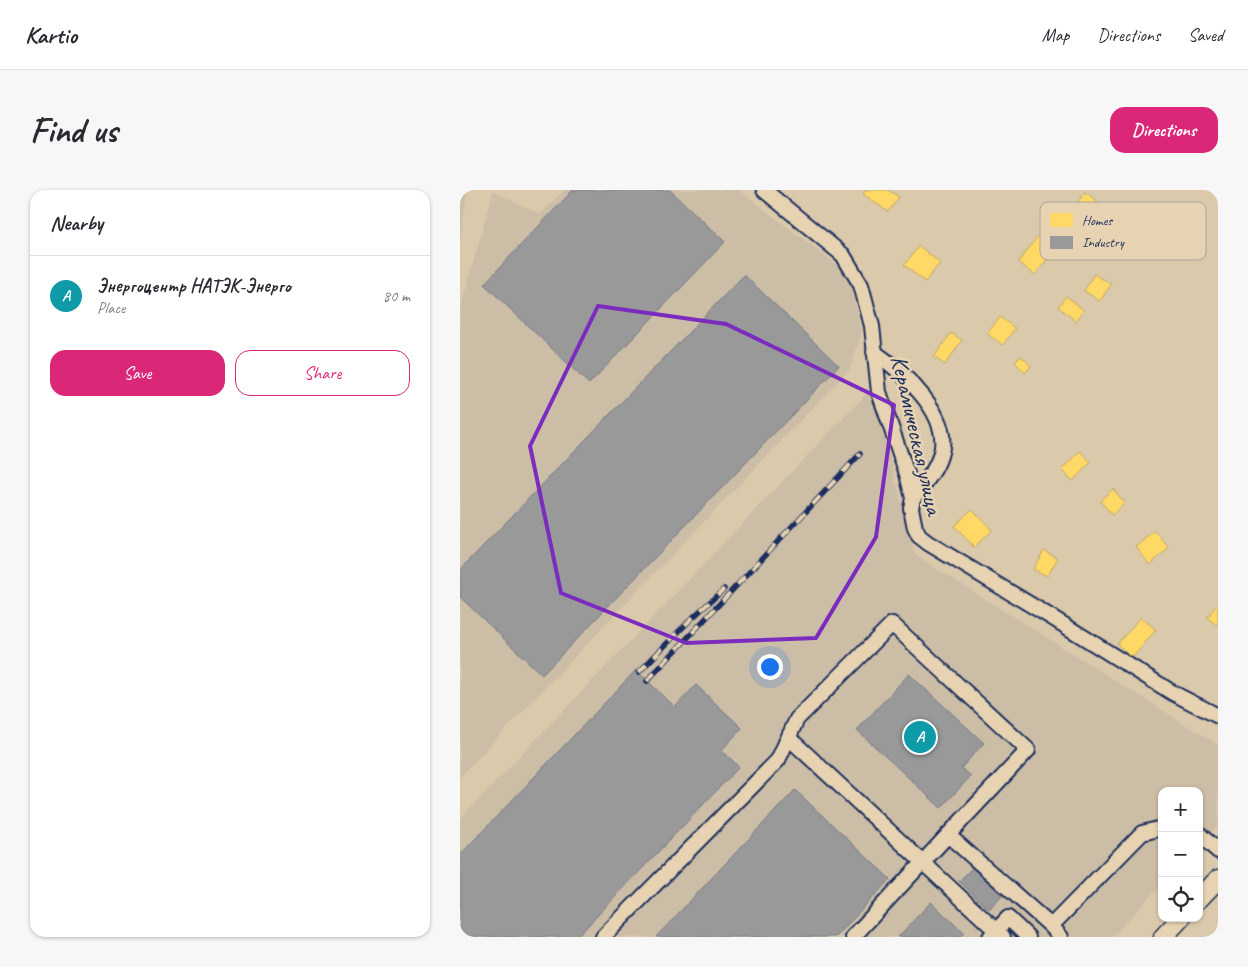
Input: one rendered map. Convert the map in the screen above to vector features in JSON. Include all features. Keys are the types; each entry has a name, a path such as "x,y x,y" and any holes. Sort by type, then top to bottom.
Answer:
{"main road":[{"path":"1203,895 1218,879"},
{"path":"1164,937 1177,922"}],"street":[{"name":"Керамическая улица","path":"764,190 843,255 861,285 870,312 879,392 907,474 913,498 911,508 915,528 919,536 1172,693 1218,716"},
{"path":"874,352 896,368 912,383 937,421 942,438 941,455 934,470 913,498"},
{"path":"603,937 778,760 797,719 892,624 1028,750 853,937"},
{"path":"789,738 923,862 996,935 1008,918 1028,937"},
{"path":"1050,926 1142,832 1158,829"},
{"path":"948,836 1061,937"},
{"path":"1203,838 1218,851"}],"highlighted area":[{"path":"598,306 726,324 894,405 876,537 816,638 686,643 561,593 530,446"}],"shaded area":[{"path":"460,190 467,190 460,240"},
{"path":"564,190 739,190 848,273 862,331 850,369 460,777 460,310 493,191 540,215"},
{"path":"872,388 915,555 1218,745 1218,825 1203,841 1203,787 1158,787 1158,888 1112,937 460,937 460,819"}],"building: Homes":[{"path":"865,190 888,190 899,197 888,212 863,194"},
{"path":"1085,192 1099,202 1078,202"},
{"path":"1040,236 1040,260 1047,260 1035,275 1018,262"},
{"path":"919,246 940,263 925,282 904,265"},
{"path":"1094,274 1111,284 1100,301 1084,291"},
{"path":"1066,296 1084,310 1076,321 1058,307"},
{"path":"1000,317 1015,328 1003,345 987,334"},
{"path":"951,333 962,340 945,365 934,357"},
{"path":"1021,356 1031,366 1025,373 1015,362"},
{"path":"1080,451 1091,462 1073,481 1062,470"},
{"path":"1113,489 1125,503 1112,515 1100,501"},
{"path":"972,509 992,530 974,547 954,526"},
{"path":"1155,531 1169,548 1150,565 1136,547"},
{"path":"1044,550 1058,558 1047,576 1033,569"},
{"path":"1218,604 1218,623 1216,625 1207,617"},
{"path":"1141,617 1156,630 1132,658 1117,644"}],"building: Industry":[{"path":"573,190 670,190 725,242 589,384 484,284"},
{"path":"744,275 839,366 542,675 460,597 460,570"},
{"path":"636,670 675,707 696,685 742,728 722,750 739,767 577,937 460,937 460,855"},
{"path":"909,674 984,743 961,768 971,776 941,808 857,730"},
{"path":"795,790 890,879 836,937 656,937"},
{"path":"973,867 1003,895 989,910 959,881"},
{"path":"931,902 964,933 960,937 898,937"}],"railway":[{"path":"647,681 860,454"},
{"path":"639,672 690,620 724,589"}],"place":[{"name":"Энергоцентр НАТЭК-Энерго","path":"920,737"}]}
